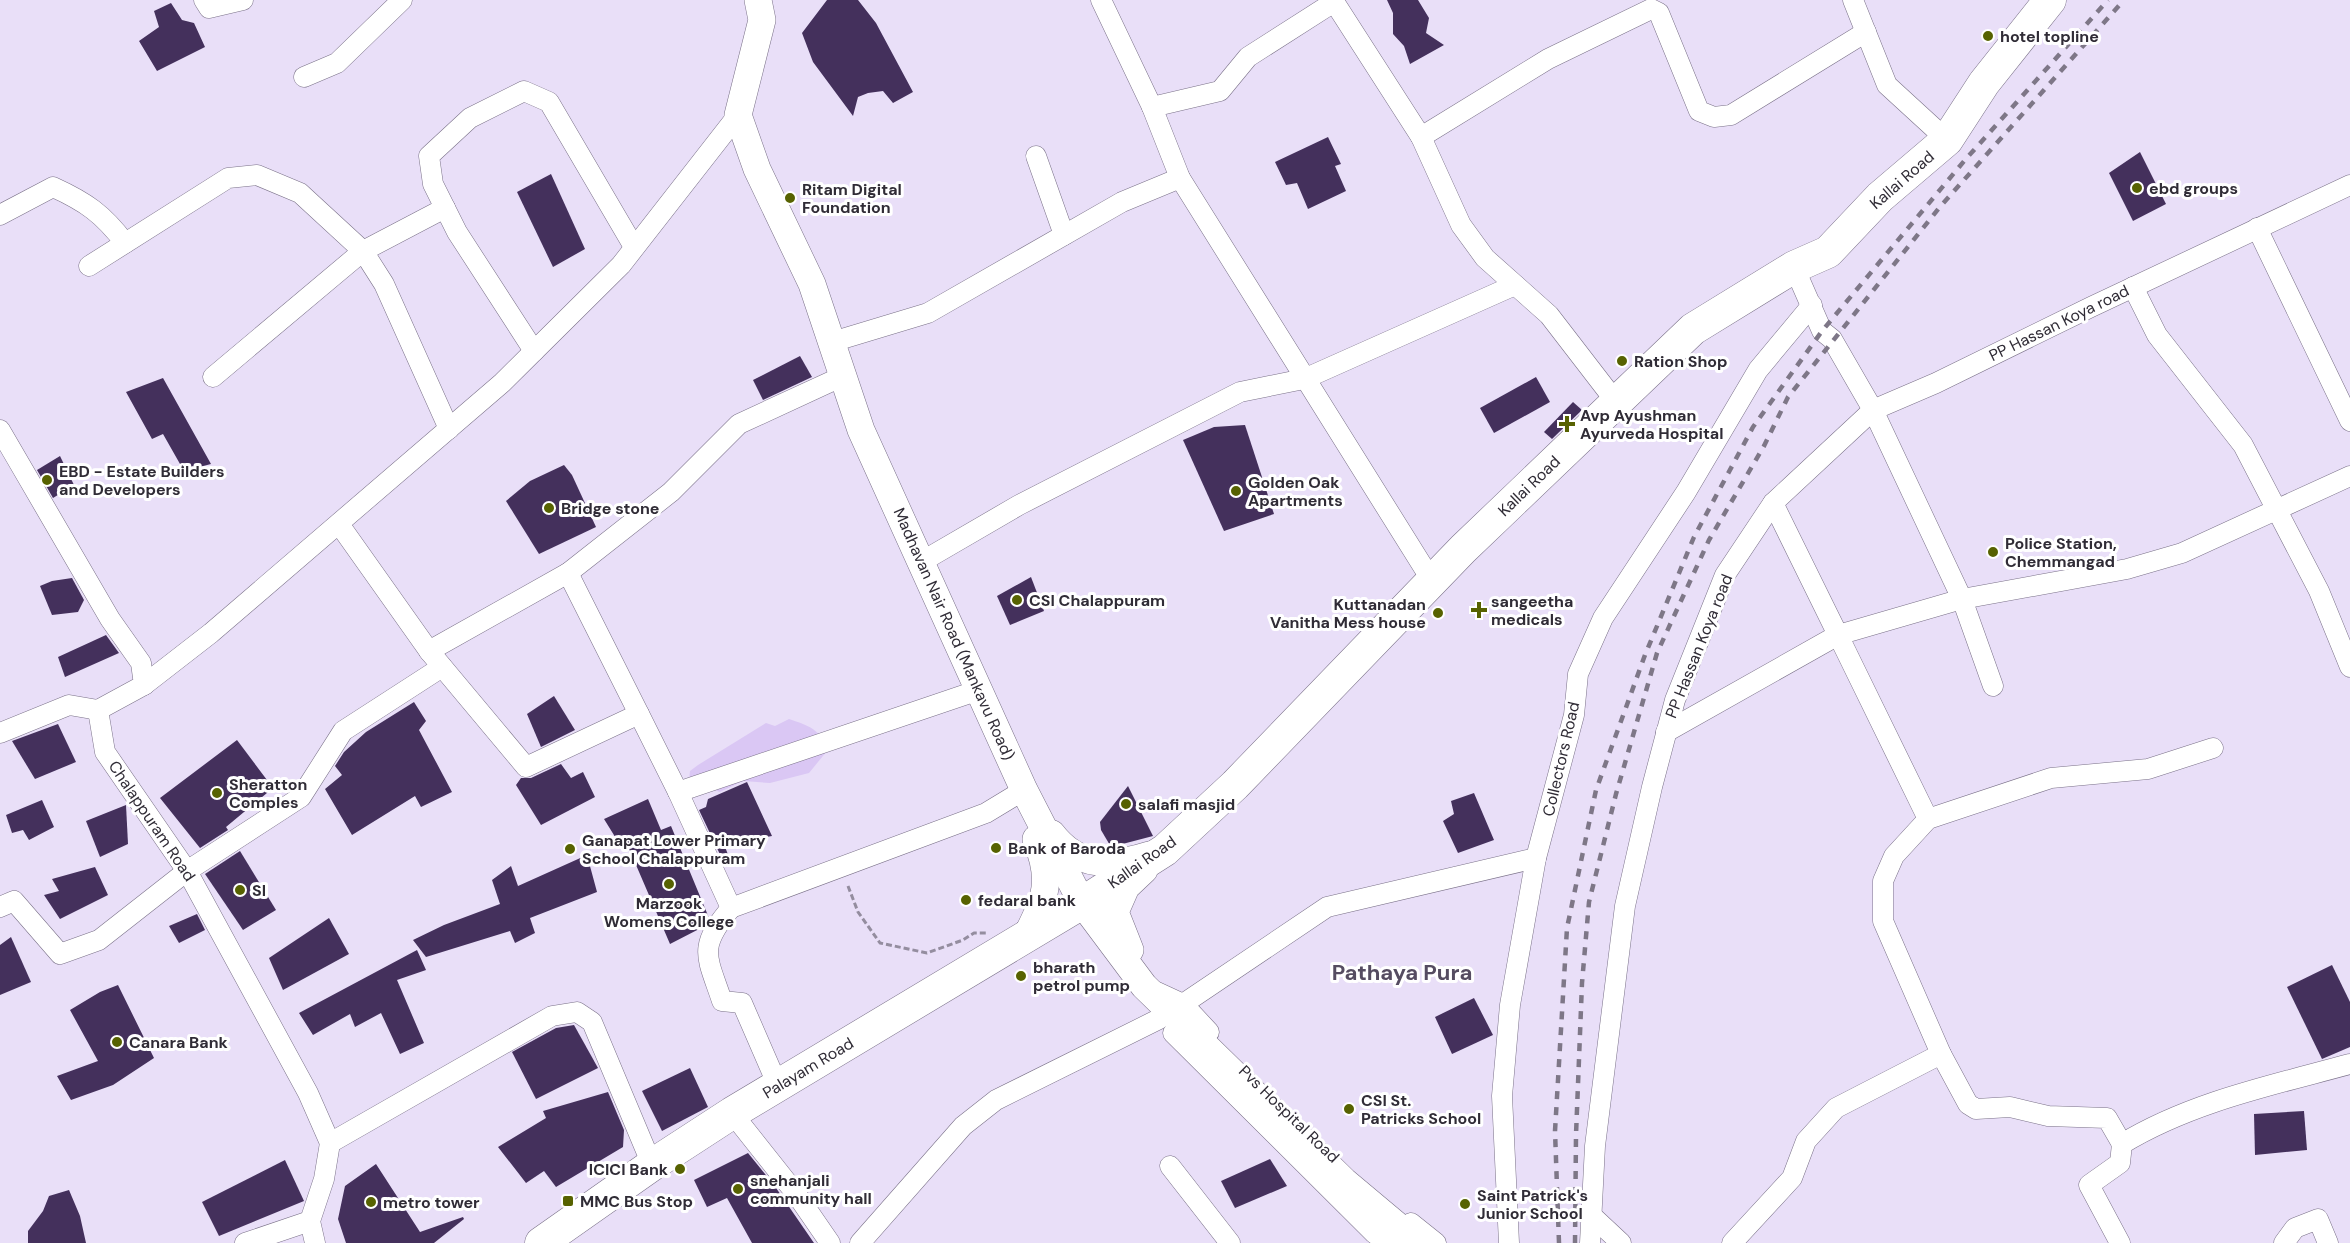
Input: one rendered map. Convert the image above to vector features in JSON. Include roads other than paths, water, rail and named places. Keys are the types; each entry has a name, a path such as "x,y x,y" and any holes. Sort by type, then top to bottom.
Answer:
{"main road":[{"path":"738,115 762,20 758,0"},
{"name":"Kallai Road","path":"1082,903 1165,850 1235,785 1432,581 1693,329 1794,267 1828,252 1880,197 1947,140 1984,83 2042,7"},
{"name":"Madhavan Nair Road (Mankavu Road)","path":"738,115 758,169 812,284 861,430 1024,790 1082,903 1139,978 1344,1181 1418,1243"},
{"path":"1024,790 1027,811 1044,859 1048,881 1044,900 1026,936"},
{"path":"1040,819 1065,849 1083,859 1107,864 1126,862 1165,850"},
{"path":"1139,978 1115,912 1125,887 1165,850"},
{"name":"Palayam Road","path":"541,1243 652,1165 732,1113 1082,903"}],"street":[{"path":"204,0 208,8 243,0"},
{"path":"304,77 337,63 402,0"},
{"path":"1101,0 1152,107 1180,178 1432,581"},
{"path":"1853,0 1887,85 1947,140"},
{"path":"1152,107 1220,91 1248,57 1334,1 1421,137 1461,225 1485,258 1549,315 1616,402"},
{"path":"1421,137 1548,59 1651,9 1659,14 1699,111 1713,117 1731,115 1866,32"},
{"path":"534,351 445,208 433,184 429,156 470,118 524,91 549,102 634,247"},
{"path":"0,733 69,705 98,710 144,685 211,633 449,429 534,351 621,265 738,115"},
{"path":"1036,156 1064,235"},
{"path":"89,266 228,178 257,175 300,193 363,250 384,284 449,429"},
{"path":"832,342 928,313 1122,202 1180,178"},
{"name":"PP Hassan Koya road","path":"1590,1243 1595,1146 1625,906 1666,732 1674,700 1725,576 1773,503 1873,410 1936,383 2350,185"},
{"path":"0,215 54,187 83,200 108,220 125,243"},
{"path":"213,377 363,250 445,208"},
{"path":"2257,228 2350,421"},
{"path":"1794,267 1822,331 1832,339 1873,410 1962,599 1993,686"},
{"path":"921,562 1019,505 1240,392 1304,379 1515,285"},
{"path":"2133,287 2157,335 2243,445 2319,591 2350,667"},
{"name":"Collectors Road","path":"1509,1243 1502,1096 1510,1005 1536,858 1574,715 1578,674 1603,618 1686,492 1758,370 1812,305"},
{"path":"429,651 568,573 671,492 739,424 843,376"},
{"path":"0,430 110,619 141,663 144,685"},
{"path":"1666,732 1838,635 1962,599 2138,566 2182,553 2350,476"},
{"path":"1773,503 1928,819"},
{"path":"339,524 429,651 526,767 639,714"},
{"path":"568,573 678,792 731,908"},
{"path":"0,907 14,901 60,954 99,940 188,871 301,796 343,732 442,667"},
{"path":"678,792 979,690"},
{"name":"Chalappuram Road","path":"98,710 105,752 188,871 308,1093 330,1143"},
{"path":"2120,1243 2089,1185 2120,1163 2122,1144 2106,1118 2048,1116 2010,1107 1976,1109 1968,1104 1941,1054 1883,921 1883,881 1894,856 1928,819 2051,778 2148,769 2213,748"},
{"path":"778,1086 742,1003 722,1001 706,953 713,929 731,908 986,813 1024,790"},
{"path":"1183,1004 1327,907 1536,858"},
{"name":"Pvs Hospital Road","path":"1139,978 1183,1004 1267,1096 1342,1166 1436,1243"},
{"name":"Pvs Hospital Road","path":"1139,978 1159,1019 1375,1240"},
{"path":"315,1243 310,1221 324,1179 330,1143 552,1016 577,1012 592,1022 652,1165"},
{"path":"860,1243 963,1126 996,1100 1159,1019"},
{"path":"1732,1243 1792,1178 1806,1141 1836,1108 1941,1054"},
{"path":"2122,1144 2148,1128 2228,1097 2350,1064"},
{"path":"732,1113 797,1195 830,1243"},
{"path":"1170,1166 1230,1243"},
{"path":"1592,1215 1621,1243"},
{"path":"2284,1243 2295,1228 2318,1219 2328,1243"},
{"path":"245,1243 310,1221"}],"railway":[{"path":"1559,1243 1555,1131 1567,928 1596,790 1645,655 1694,537 1753,427 1822,331 1965,160 2108,0"},
{"path":"1575,1243 1576,1135 1582,983 1589,902 1616,794 1657,653 1709,540 1764,446 1788,397 1939,208 2124,0"}],"place":[{"name":"hotel topline","path":"1988,36"},
{"name":"ebd groups","path":"2137,188"},
{"name":"Ritam Digital Foundation","path":"790,198"},
{"name":"Ration Shop","path":"1622,361"},
{"name":"Avp Ayushman Ayurveda Hospital","path":"1567,424"},
{"name":"EBD - Estate Builders and Developers","path":"47,480"},
{"name":"Golden Oak Apartments","path":"1236,491"},
{"name":"Bridge stone","path":"549,508"},
{"name":"Police Station, Chemmangad","path":"1993,552"},
{"name":"CSI Chalappuram","path":"1017,600"},
{"name":"sangeetha medicals","path":"1479,610"},
{"name":"Kuttanadan Vanitha Mess house","path":"1438,613"},
{"name":"Sheratton Comples","path":"217,793"},
{"name":"salafi masjid","path":"1126,804"},
{"name":"Bank of Baroda","path":"996,848"},
{"name":"Ganapat Lower Primary School Chalappuram","path":"570,849"},
{"name":"Marzook Womens College","path":"669,884"},
{"name":"SI","path":"240,890"},
{"name":"fedaral bank","path":"966,900"},
{"name":"bharath petrol pump","path":"1021,976"},
{"name":"Canara Bank","path":"117,1042"},
{"name":"CSI St. Patricks School","path":"1349,1109"},
{"name":"ICICI Bank","path":"680,1169"},
{"name":"snehanjali community hall","path":"738,1189"},
{"name":"MMC Bus Stop","path":"568,1201"},
{"name":"metro tower","path":"371,1202"},
{"name":"Saint Patrick's Junior School","path":"1465,1204"}],"district":[{"name":"Pathaya Pura","path":"1402,972"}]}
